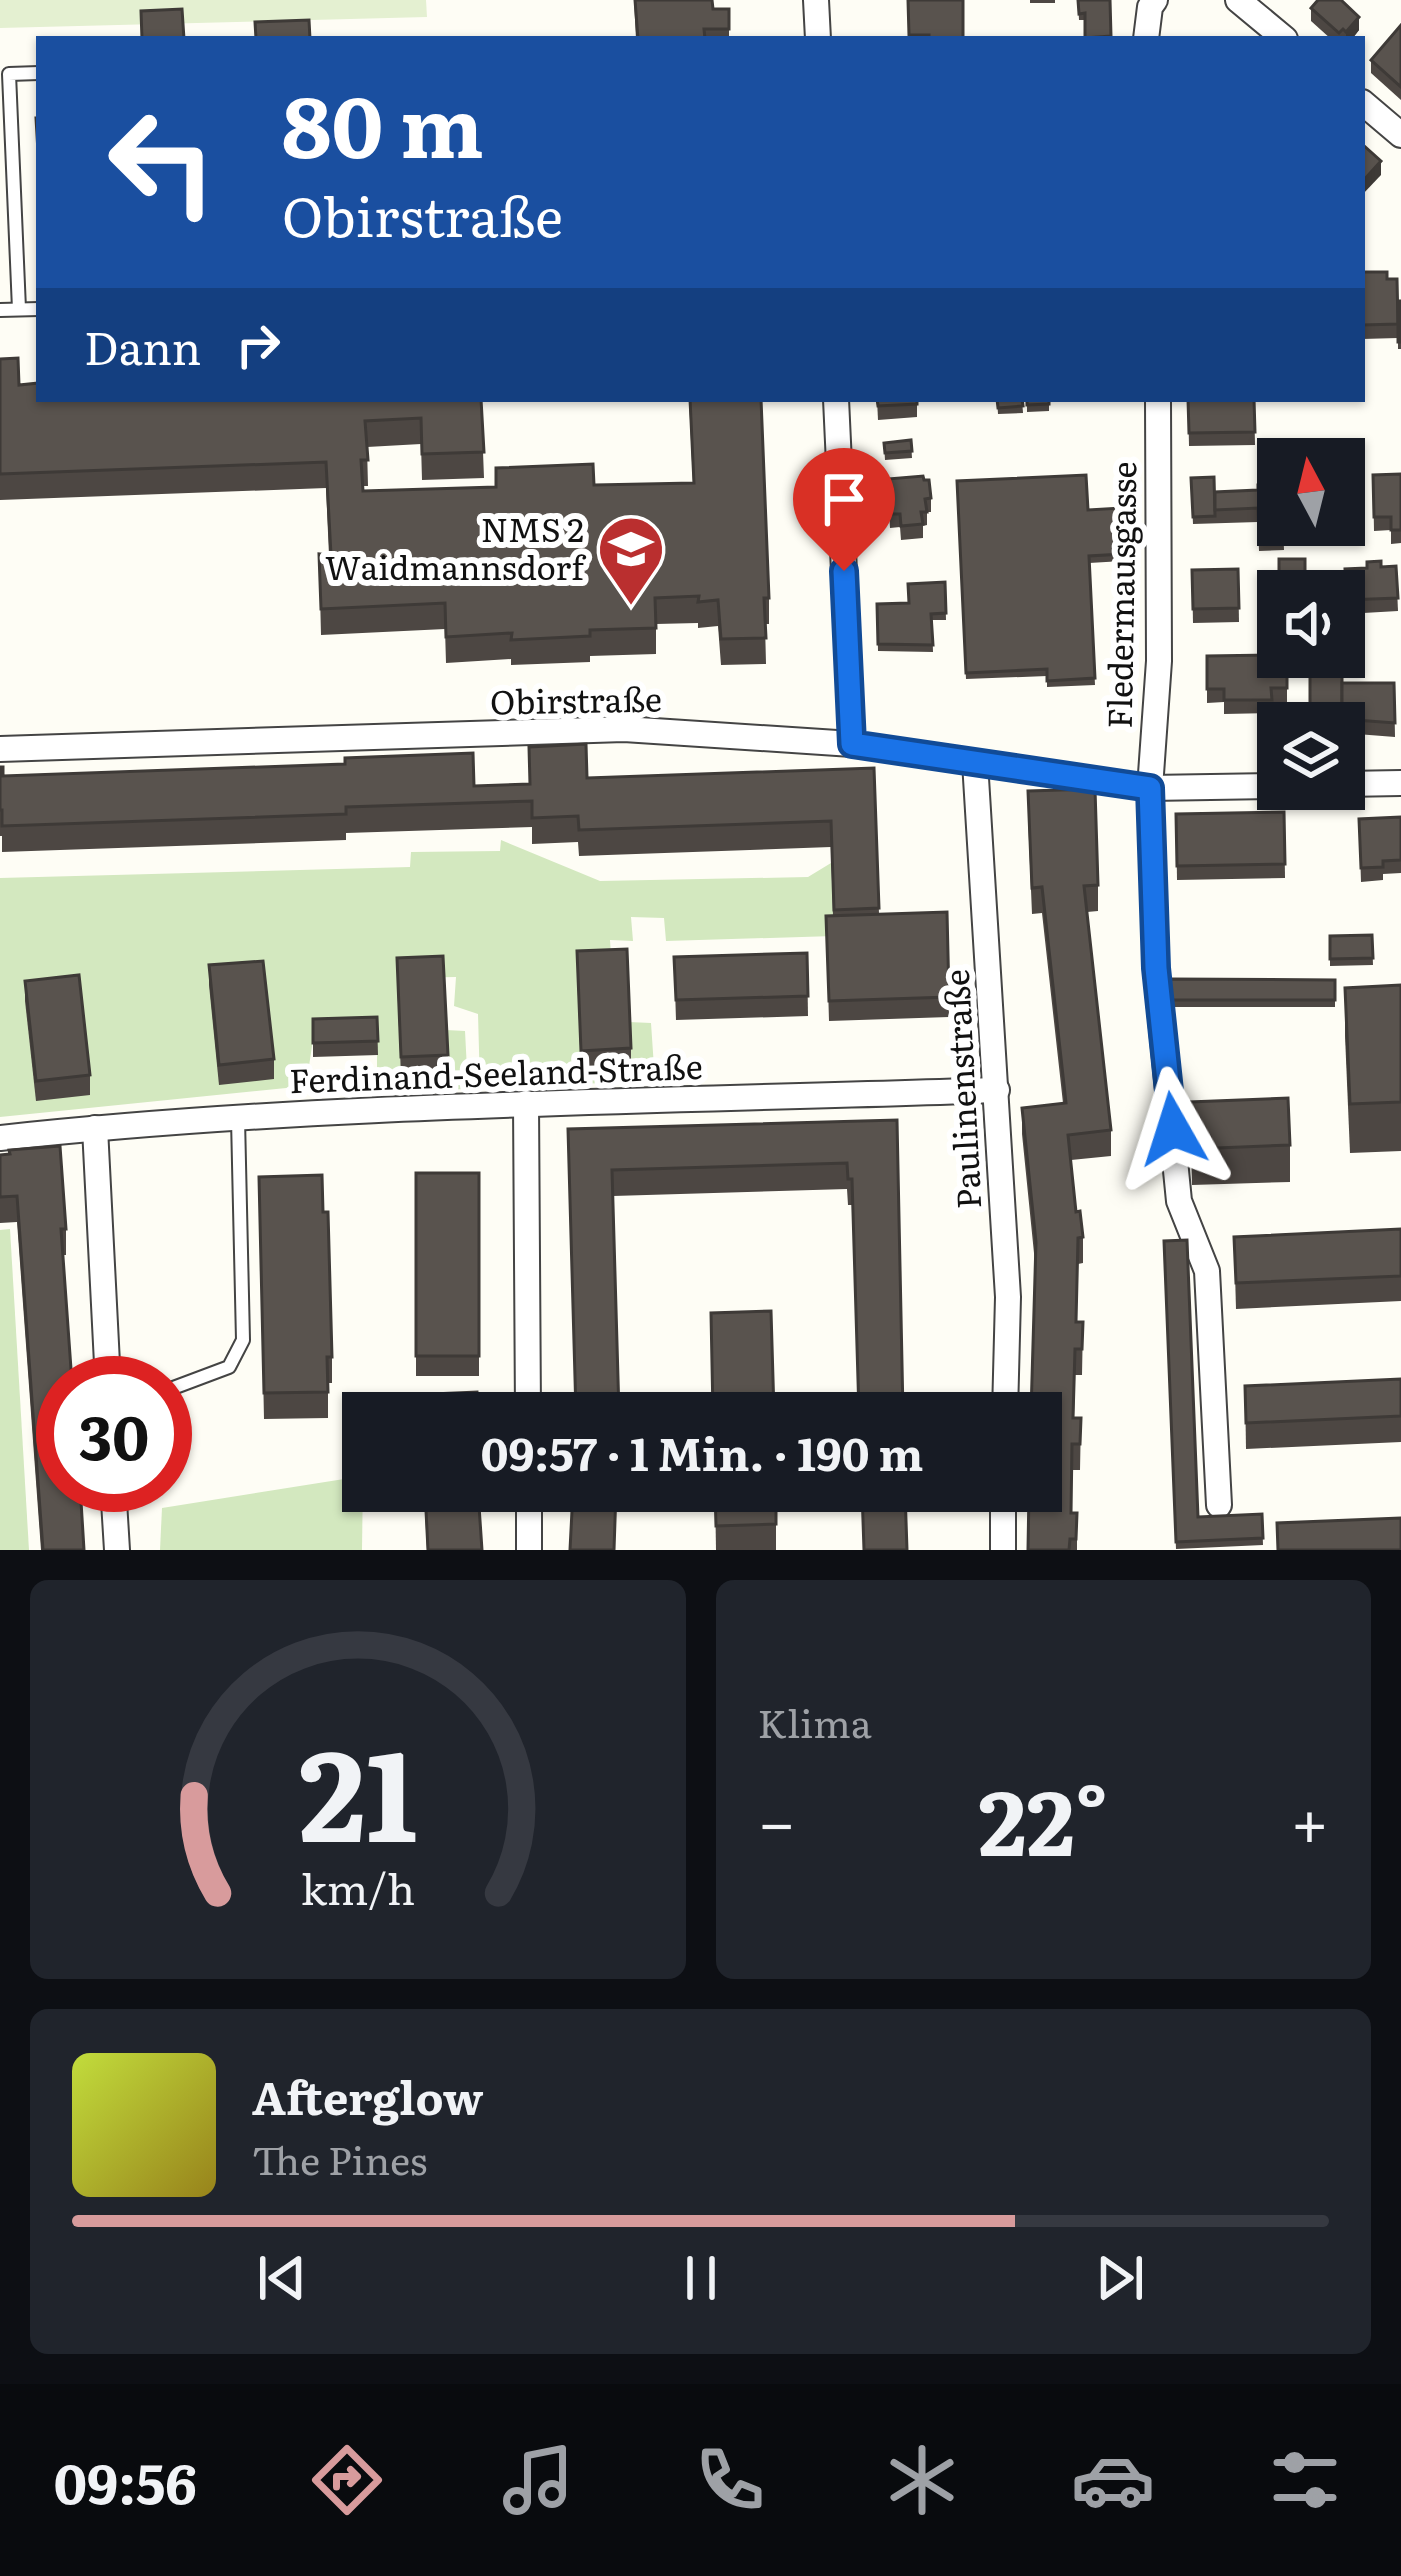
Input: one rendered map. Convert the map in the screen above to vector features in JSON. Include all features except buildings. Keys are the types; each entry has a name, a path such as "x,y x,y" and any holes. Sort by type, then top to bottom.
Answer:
{"street":[{"path":"816,0 818,36"},
{"path":"1146,36 1155,0"},
{"path":"1238,0 1281,36"},
{"path":"1365,104 1401,134"},
{"path":"836,402 852,744"},
{"name":"Fledermausgasse","path":"1158,402 1159,661 1150,788 1156,968 1179,1201 1207,1271 1219,1505"},
{"name":"Obirstraße","path":"0,748 624,729 852,744 1150,788 1257,786"},
{"name":"Paulinenstraße","path":"975,762 1008,1297 1006,1392"},
{"path":"1365,784 1401,783"},
{"name":"Ferdinand-Seeland-Straße","path":"0,1138 95,1128 526,1103 997,1090"},
{"path":"526,1103 528,1392"},
{"path":"95,1128 107,1356"},
{"path":"115,1512 117,1550"},
{"path":"529,1512 530,1550"},
{"path":"1003,1550 1004,1512"}],"lane":[{"path":"19,309 9,74 36,73"},
{"path":"0,310 36,309"},
{"path":"192,1381 229,1367 243,1340 238,1119"}],"green space":[{"path":"0,0 426,0 427,17 0,28"},
{"path":"501,840 600,881 808,877 831,863 834,936 666,941 664,918 631,917 633,941 610,940 612,970 629,1022 651,1023 655,1082 480,1086 478,1014 454,1006 456,977 398,978 401,1076 446,1030 465,1031 468,1089 377,1091 377,1031 314,1033 306,1086 0,1117 0,878 410,867 411,852 500,851"},
{"path":"10,1229 29,1550 0,1550 0,1230"},
{"path":"342,1479 342,1512 363,1512 362,1550 160,1550 162,1512 192,1512 192,1503"}],"place":[{"name":"NMS 2 Waidmannsdorf","path":"631,608"}],"route":[{"path":"844,571 852,744 1150,788 1156,968 1173,1129"}]}
